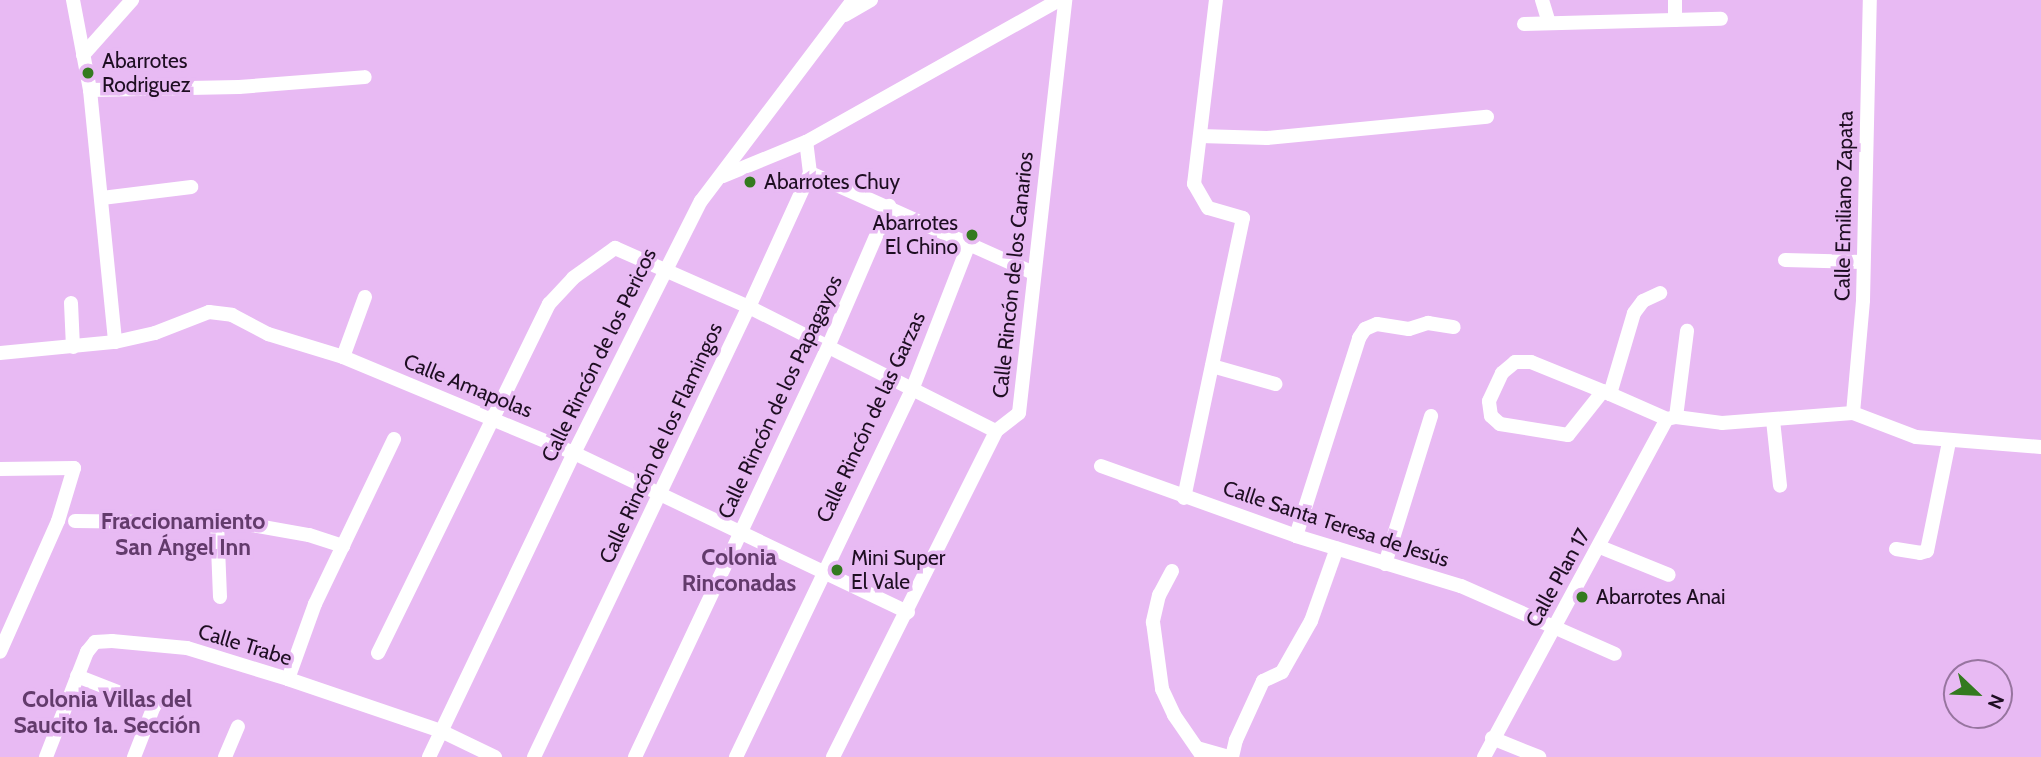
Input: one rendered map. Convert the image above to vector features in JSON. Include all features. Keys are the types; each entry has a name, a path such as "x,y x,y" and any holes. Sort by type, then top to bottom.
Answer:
{"street":[{"path":"73,0 90,90 115,342"},
{"path":"83,55 132,0"},
{"name":"Calle Rincón de los Pericos","path":"429,757 574,453 701,201 853,0"},
{"path":"841,18 871,0"},
{"path":"722,176 806,142 1059,0"},
{"name":"Calle Rincón de los Canarios","path":"833,757 908,612 996,431 1019,413 1065,0"},
{"path":"1184,498 1243,218 1208,208 1199,198 1194,184 1216,0"},
{"path":"1542,0 1549,23"},
{"path":"1675,0 1675,20"},
{"name":"Calle Emiliano Zapata","path":"1853,413 1863,300 1870,0"},
{"path":"1524,24 1721,19"},
{"path":"90,90 239,87 365,77"},
{"path":"1200,136 1267,138 1487,117"},
{"path":"806,142 810,173 1034,273"},
{"name":"Calle Rincón de los Flamingos","path":"534,757 749,307 810,173"},
{"path":"102,198 191,187"},
{"name":"Calle Rincón de los Papagayos","path":"635,757 828,347 889,206"},
{"name":"Calle Rincón de las Garzas","path":"740,756 824,570 912,390 969,244"},
{"path":"379,653 549,304 573,278 615,248 749,307 996,431"},
{"path":"1785,260 1863,262"},
{"path":"1660,293 1643,301 1634,313 1606,392 1568,435 1559,436 1500,424 1492,416 1489,401 1502,373 1516,362 1531,362 1606,392 1672,418 1722,423 1853,413 1887,428 1949,442 2041,447"},
{"path":"344,358 365,297"},
{"path":"71,303 73,347"},
{"name":"Calle Amapolas","path":"0,352 115,342 155,333 209,312 232,315 268,334 344,358 574,453 908,612"},
{"path":"1296,536 1359,338 1365,329 1377,324 1409,329 1428,323 1454,327"},
{"path":"1672,418 1687,331"},
{"path":"1212,366 1275,383"},
{"path":"1385,564 1432,416"},
{"name":"Calle Plan 17","path":"1484,757 1492,738 1672,418"},
{"path":"1773,421 1780,486"},
{"path":"288,679 315,604 394,439"},
{"path":"1896,550 1920,553 1927,551 1949,442"},
{"name":"Calle Santa Teresa de Jesús","path":"1101,466 1296,536 1461,586 1615,654"},
{"path":"0,469 74,468 58,521 0,650"},
{"path":"75,521 240,523 298,533 343,545"},
{"path":"217,523 220,597"},
{"path":"1600,547 1669,575"},
{"path":"1172,571 1159,595 1153,622 1162,689 1174,715 1200,753 1230,757 1264,681 1282,672 1311,621 1337,548"},
{"name":"Calle Trabe","path":"46,757 77,676 95,642 112,641 187,648 288,679 441,732 495,757"},
{"path":"77,676 154,706 134,757"},
{"path":"225,757 238,727"},
{"path":"1492,738 1539,757"}],"place":[{"name":"Abarrotes Rodriguez","path":"88,73"},
{"name":"Abarrotes Chuy","path":"750,182"},
{"name":"Abarrotes El Chino","path":"972,235"},
{"name":"Mini Super El Vale","path":"837,570"},
{"name":"Abarrotes Anai","path":"1582,597"}],"district":[{"name":"Fraccionamiento San Ángel Inn","path":"183,534"},
{"name":"Colonia Rinconadas","path":"739,570"},
{"name":"Colonia Villas del Saucito 1a. Sección","path":"107,712"}]}
